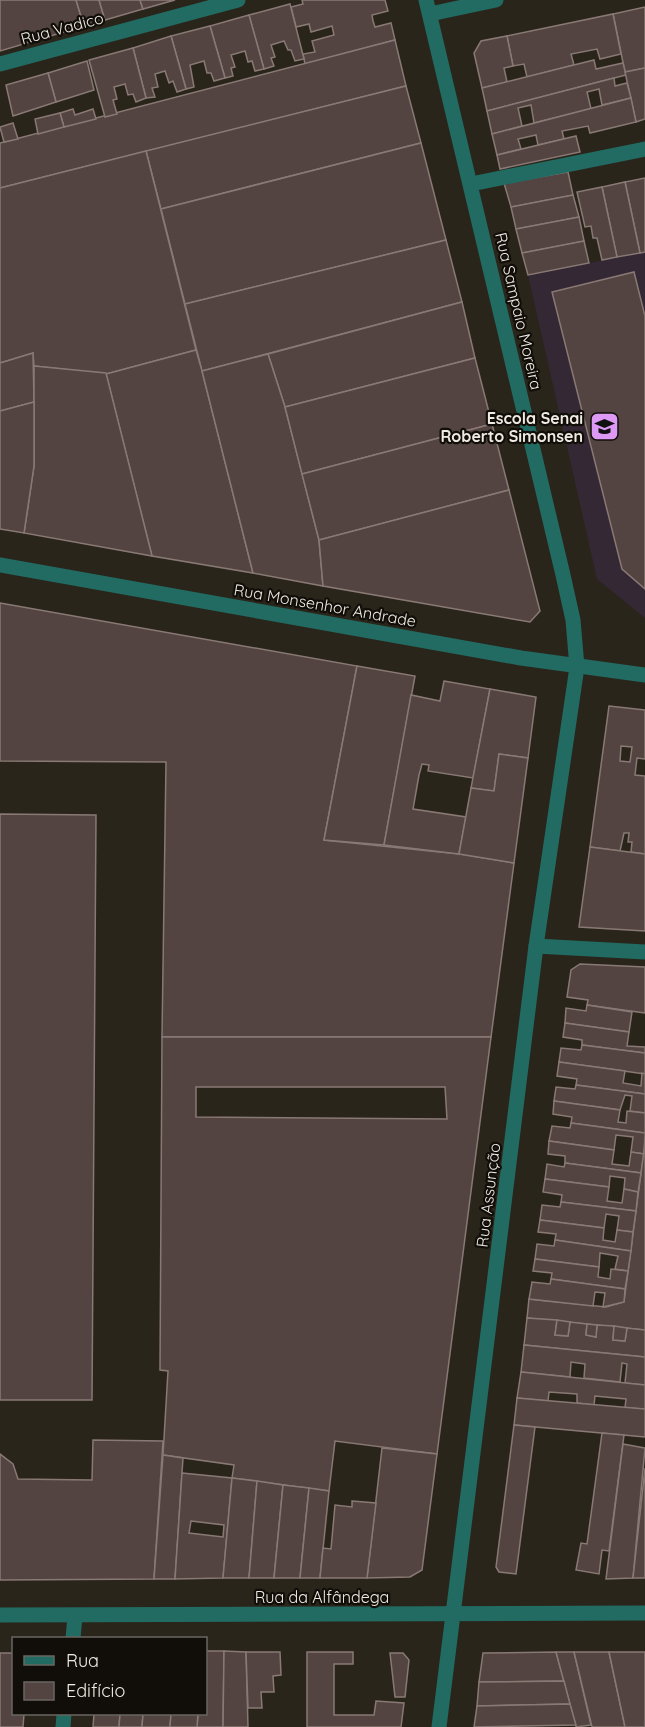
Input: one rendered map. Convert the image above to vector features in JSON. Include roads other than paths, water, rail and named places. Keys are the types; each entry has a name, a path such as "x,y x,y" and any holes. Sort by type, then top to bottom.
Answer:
{"street":[{"name":"Rua Vadico","path":"0,64 238,0"},
{"path":"428,7 496,0"},
{"name":"Rua Sampaio Moreira","path":"428,7 563,575 573,620 577,668"},
{"path":"471,184 645,149"},
{"name":"Rua Monsenhor Andrade","path":"0,565 577,668 645,675"},
{"name":"Rua Assunção","path":"439,1727 536,946 577,668"},
{"path":"536,946 645,952"},
{"name":"Rua da Alfândega","path":"0,1615 645,1613"},
{"path":"72,1637 75,1616"}],"place":[{"name":"Escola Senai Roberto Simonsen","path":"604,427"}]}
